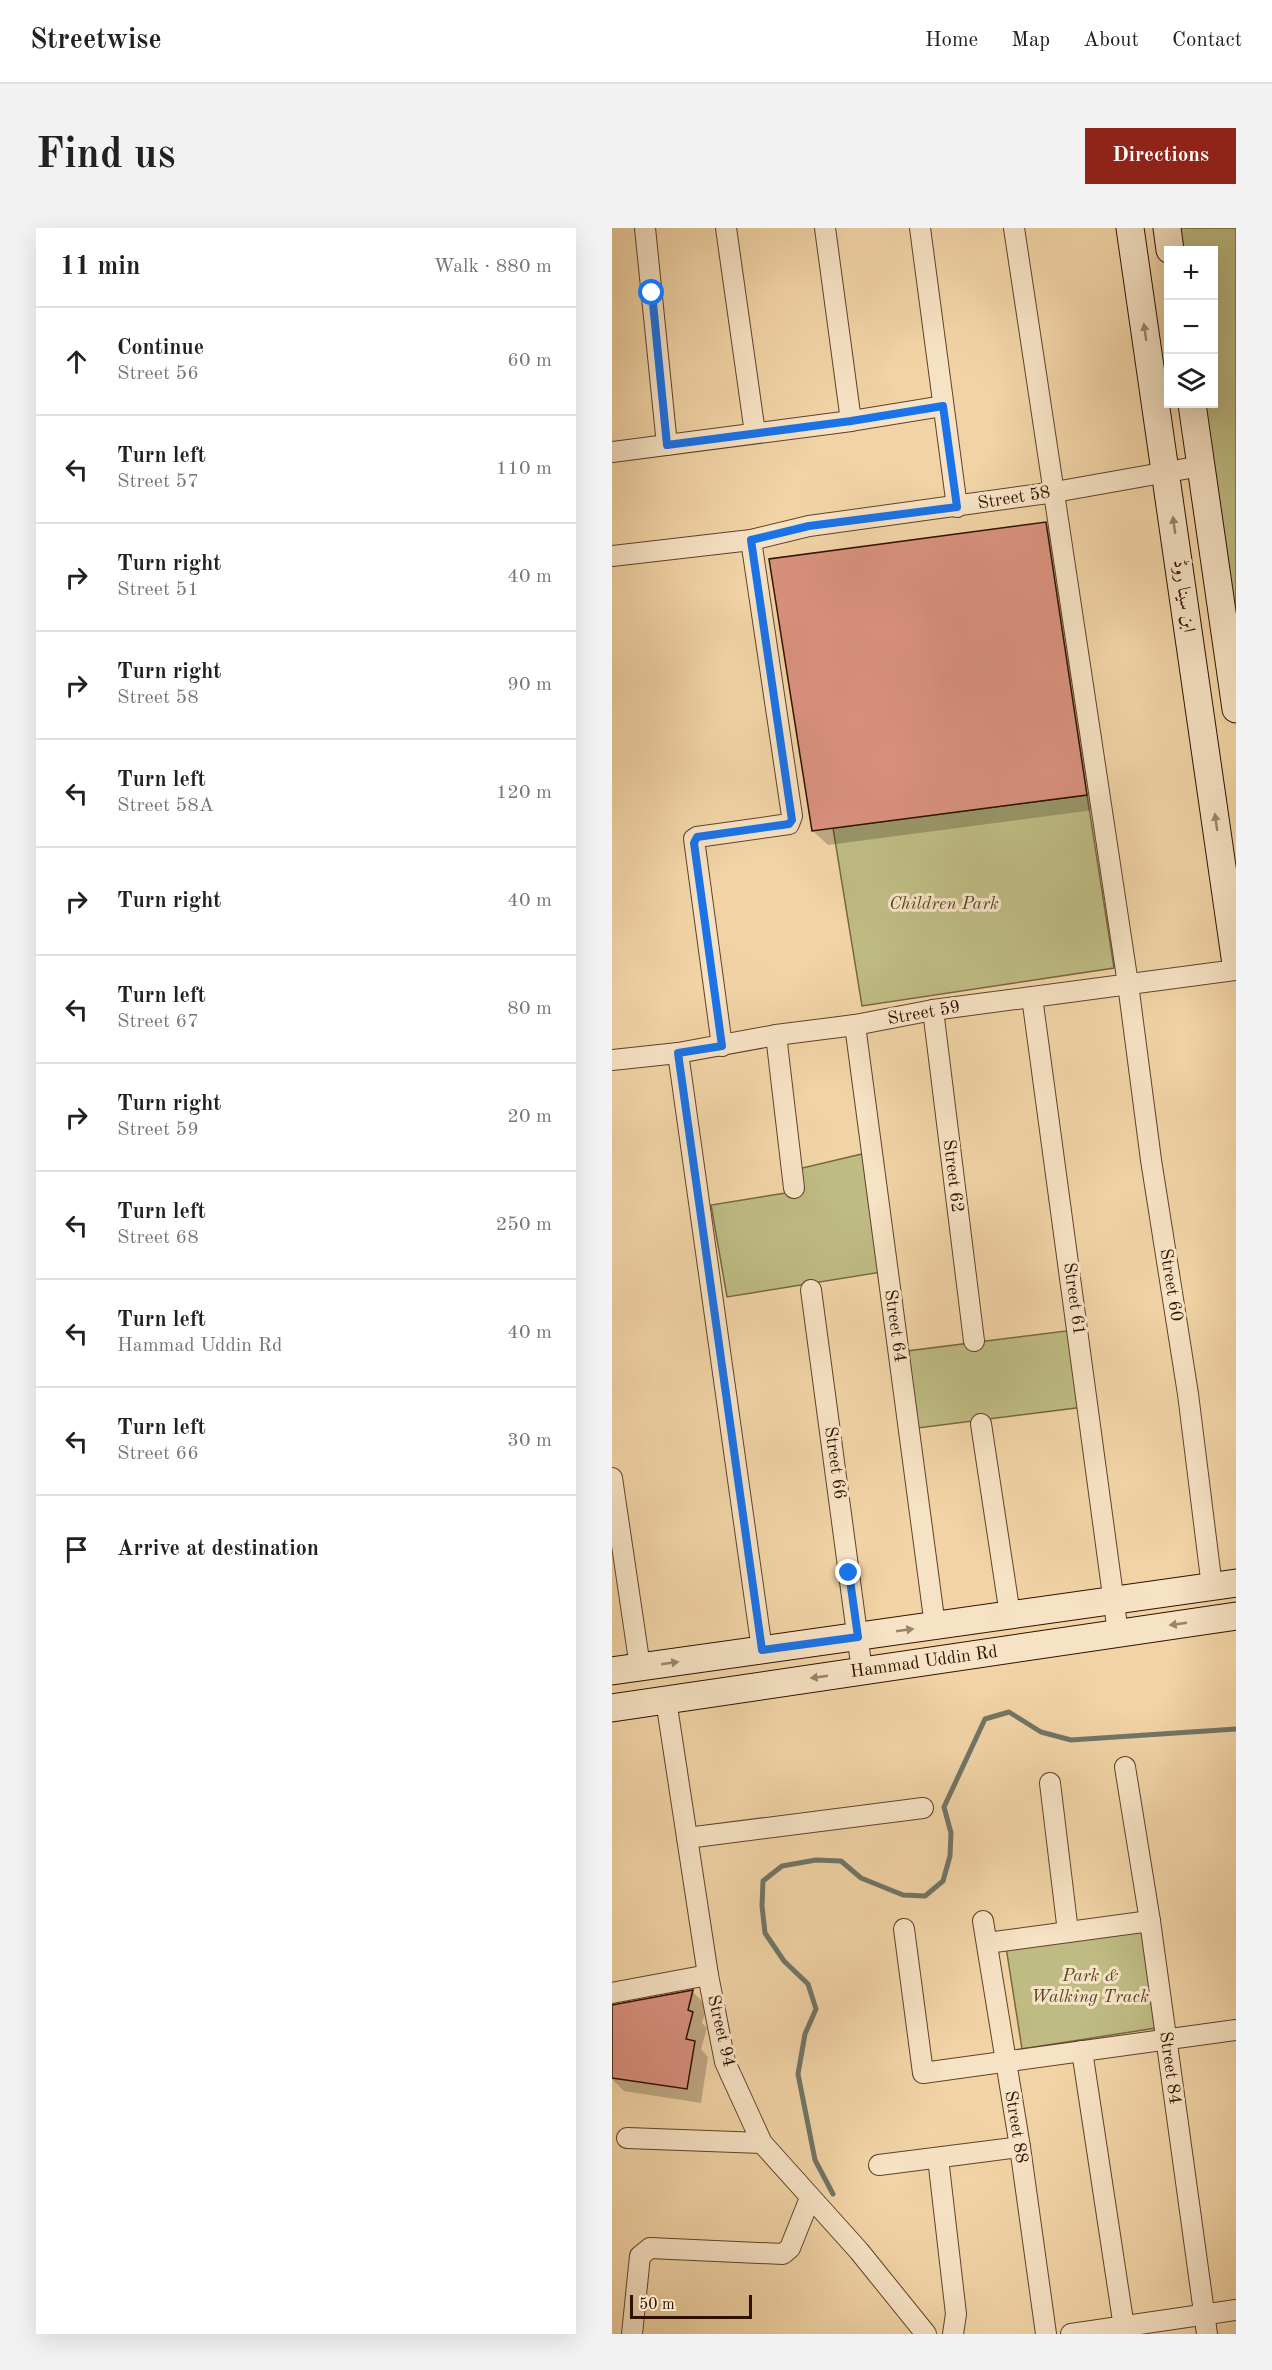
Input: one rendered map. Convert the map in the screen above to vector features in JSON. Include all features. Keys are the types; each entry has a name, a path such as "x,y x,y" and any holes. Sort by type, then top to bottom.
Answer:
{"street":[{"path":"645,228 667,445"},
{"path":"726,228 754,433"},
{"path":"825,228 851,421"},
{"path":"920,228 957,507"},
{"name":"Street 60","path":"1014,228 1128,984 1151,1160 1188,1394 1224,1585"},
{"name":"ابن سینا روڈ","path":"1130,228 1236,963"},
{"path":"1167,228 1169,246"},
{"path":"612,452 851,421 943,406"},
{"name":"ابن سینا روڈ","path":"1193,408 1236,709"},
{"name":"Street 58","path":"612,556 751,540 809,526 1055,492 1201,466"},
{"path":"722,1046 694,839 789,824 792,820 751,540"},
{"name":"Street 59","path":"612,1060 678,1053 776,1035 855,1025 933,1010 1236,970"},
{"name":"Street 61","path":"1032,997 1118,1633"},
{"name":"Street 62","path":"933,1010 974,1341"},
{"name":"Street 64","path":"855,1025 935,1626"},
{"path":"776,1035 794,1188"},
{"path":"678,1053 762,1650"},
{"name":"Street 66","path":"811,1290 862,1671"},
{"path":"981,1424 1010,1615"},
{"path":"612,1478 640,1667"},
{"name":"Hammad Uddin Rd","path":"612,1671 1224,1585"},
{"name":"Hammad Uddin Rd","path":"612,1708 1236,1616"},
{"name":"Street 94","path":"666,1700 708,1975 724,2062 762,2143 859,2251 926,2334"},
{"name":"Street 84","path":"1125,1767 1150,1921 1207,2334"},
{"path":"1050,1783 1068,1932"},
{"path":"687,1838 923,1808"},
{"name":"Street 88","path":"983,1921 1020,2147 1046,2334"},
{"path":"987,1943 1150,1921"},
{"path":"904,1929 923,2073 1236,2030"},
{"path":"612,1993 708,1975"},
{"path":"1082,2051 1125,2330"},
{"path":"627,2138 762,2143"},
{"path":"879,2165 1020,2147"},
{"path":"938,2158 956,2314 953,2334"},
{"path":"632,2334 640,2256 645,2250 651,2248 783,2254 790,2248 810,2198"},
{"path":"1071,2334 1125,2330 1204,2313 1236,2310"}],"green space":[{"path":"1174,228 1236,228 1236,653 1201,408 1218,408 1218,246 1177,246"},
{"name":"Children Park","path":"1087,795 1114,968 862,1006 833,828"},
{"path":"866,1153 882,1272 727,1297 711,1205 798,1191 798,1169"},
{"path":"1074,1330 1084,1407 918,1428 907,1351"},
{"name":"Park & Walking Track","path":"1141,1926 1156,2028 1022,2049 1006,1947"}],"building":[{"path":"1046,522 1087,795 812,831 769,559"},
{"path":"693,1990 688,2010 693,2012 686,2039 695,2041 687,2089 612,2078 612,2005"}],"waterway":[{"path":"833,2194 815,2160 798,2074 805,2034 816,2009 808,1984 784,1961 765,1933 762,1906 763,1881 782,1866 816,1860 841,1861 861,1878 903,1895 925,1896 943,1881 950,1856 951,1833 944,1807 985,1719 1009,1712 1041,1732 1071,1740 1236,1729"}],"route":[{"path":"652,293 667,445 851,421 943,406 957,507 809,526 751,540 792,820 789,824 694,839 722,1046 678,1053 762,1650 858,1637 849,1573"}]}
